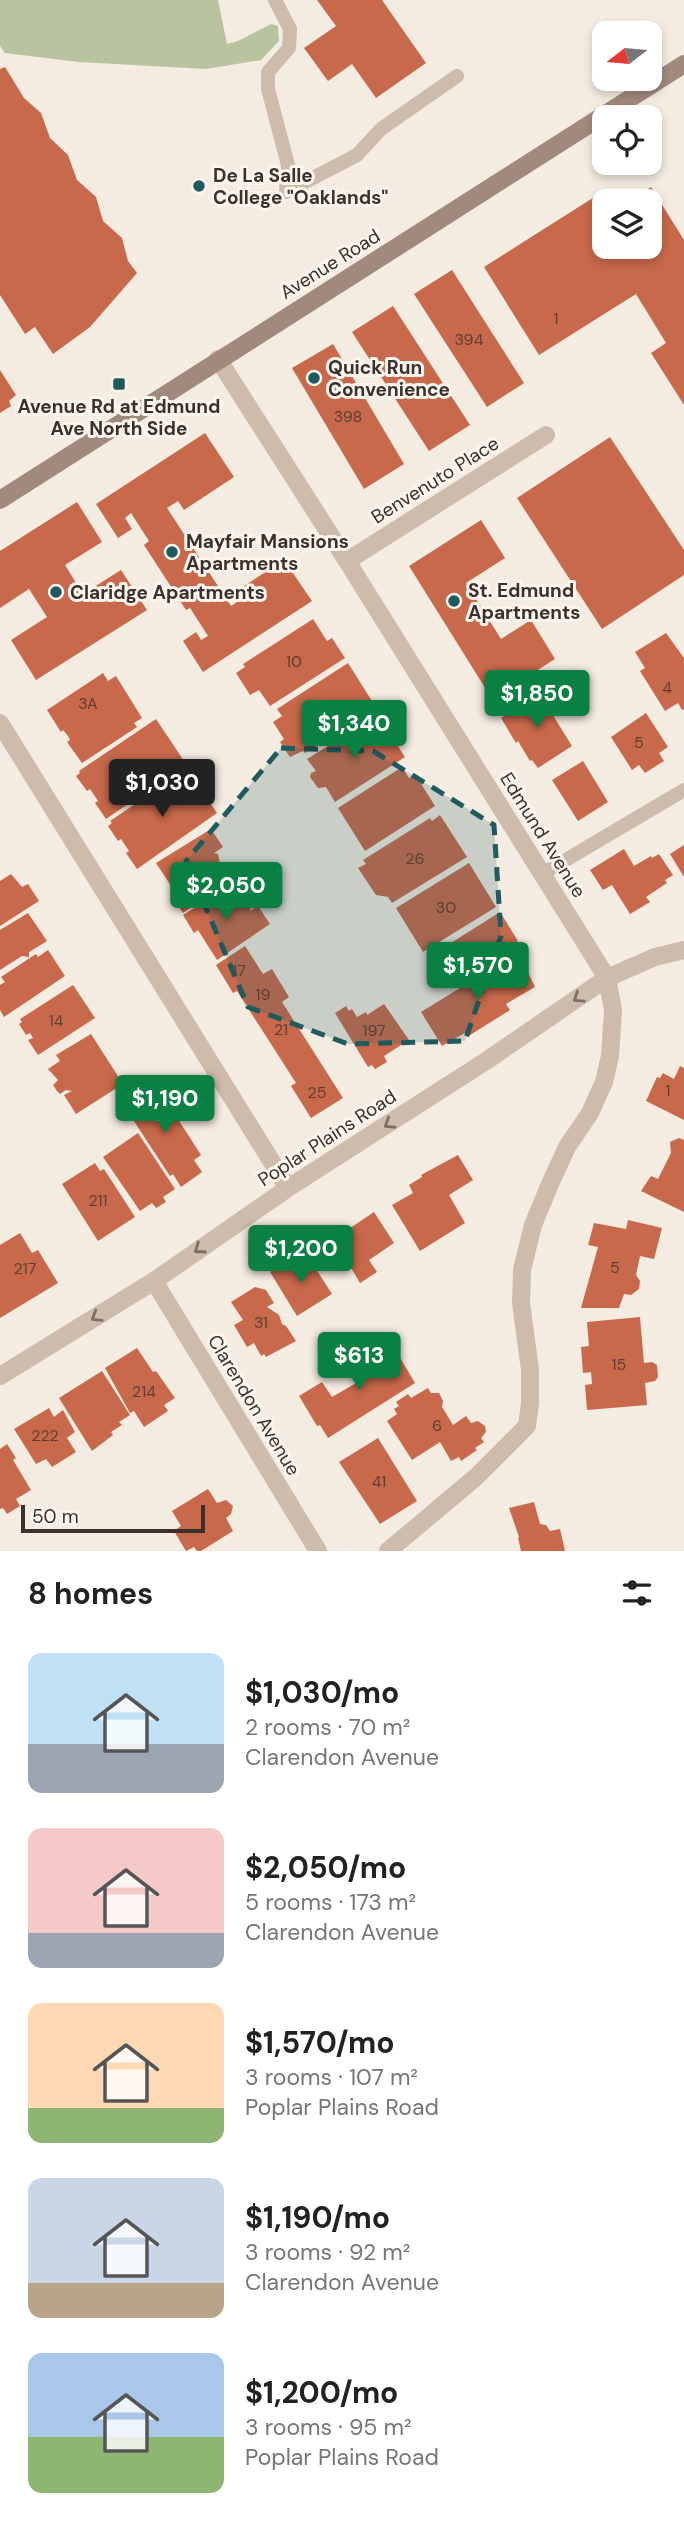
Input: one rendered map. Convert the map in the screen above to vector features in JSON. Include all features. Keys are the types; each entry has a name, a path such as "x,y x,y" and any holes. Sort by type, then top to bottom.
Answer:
{"main road":[{"name":"Avenue Road","path":"0,500 684,64"}],"street":[{"name":"Edmund Avenue","path":"218,359 607,978"},
{"name":"Benvenuto Place","path":"347,561 546,435"},
{"path":"0,723 288,1188"},
{"name":"Poplar Plains Road","path":"0,1377 154,1281 288,1188 486,1061 607,978 655,957 684,950"},
{"path":"388,1551 476,1477 527,1426 530,1370 522,1303 522,1270 533,1225 550,1184 604,1082 610,1056 613,1010 607,978"},
{"name":"Clarendon Avenue","path":"154,1281 318,1551"}],"lane":[{"path":"275,0 289,29 289,48 268,72 268,89 288,165 286,192 357,155 381,129 457,76"},
{"path":"542,874 684,790"}],"highlighted area":[{"path":"281,748 373,751 494,825 501,936 465,1041 348,1044 248,1007 186,861"}],"green space":[{"path":"0,0 218,0 227,44 271,24 278,26 279,41 261,60 206,69 79,62 5,53 0,46"}],"building":[{"path":"317,0 382,0 426,63 376,98 352,64 328,81 304,48 336,26"},
{"path":"5,67 24,98 41,113 50,138 68,155 77,180 96,197 103,221 122,238 128,261 137,273 90,327 53,354 35,327 25,334 0,295 0,69"},
{"path":"592,199 592,259 662,259 662,205 684,240 684,405 651,353 666,343 636,294 539,355 484,267"},
{"path":"452,270 524,383 487,407 414,294"},
{"path":"393,306 470,425 429,451 352,332"},
{"path":"333,344 404,464 364,489 292,368"},
{"path":"0,370 16,395 9,401 11,406 0,413"},
{"name":"Mayfair Mansions Apartments","path":"205,433 234,477 184,510 178,501 167,508 231,606 240,600 235,592 284,560 312,601 203,672 183,641 196,632 201,640 208,636 190,608 186,610 144,545 149,541 131,513 125,518 132,529 118,538 96,504"},
{"path":"610,437 684,550 684,575 602,629 517,498"},
{"name":"Claridge Apartments","path":"77,502 102,542 65,565 83,594 121,570 147,610 36,680 11,640 47,617 29,589 0,608 0,551"},
{"name":"St. Edmund Apartments","path":"481,520 505,558 466,583 501,639 531,620 555,659 492,699 409,566"},
{"path":"313,619 327,641 332,638 345,658 270,706 259,690 250,695 236,673 245,667 243,664"},
{"path":"666,633 684,658 682,710 678,703 665,711 640,671 645,668 635,652"},
{"path":"348,663 377,709 305,753 303,751 290,757 280,742 284,739 273,722 282,716 277,709"},
{"path":"103,673 108,681 116,676 142,718 134,723 137,727 82,763 67,742 70,740 68,736 63,730 61,732 47,710"},
{"path":"546,690 552,700 546,704 572,746 538,768 530,761 518,741 516,743 501,718"},
{"path":"646,713 668,747 659,753 664,761 645,773 639,765 632,770 611,737"},
{"path":"156,719 186,764 106,819 95,803 98,801 90,789 87,791 76,776 79,771"},
{"path":"370,720 381,733 386,728 405,757 335,802 326,787 318,788 310,777 311,773 316,771 307,759"},
{"path":"583,761 608,802 578,821 552,780"},
{"path":"402,767 409,778 415,774 435,806 365,851 338,808"},
{"path":"187,769 217,813 137,869 126,853 129,851 121,839 118,841 108,826 112,823 110,821"},
{"path":"440,815 467,857 392,903 388,897 376,895 358,868 366,864 363,860 430,818 432,821"},
{"path":"211,829 223,847 214,853 218,854 220,864 230,880 183,913 171,895 175,892 156,863"},
{"path":"684,845 684,877 670,854"},
{"path":"624,849 634,866 659,854 673,875 665,880 667,883 646,897 650,902 630,914 612,885 603,890 590,870"},
{"path":"469,863 496,907 423,952 396,908"},
{"path":"11,874 22,887 28,884 39,901 0,926 0,881"},
{"path":"232,885 242,901 247,901 251,907 250,911 258,906 270,924 217,960 198,930 194,933 183,915"},
{"path":"500,912 518,941 452,982 435,953"},
{"path":"28,913 47,941 29,952 29,957 22,956 0,970 0,930"},
{"path":"245,946 263,974 272,969 289,997 282,1002 343,1098 311,1118 291,1086 296,1083 237,991 233,993 216,965"},
{"path":"48,950 65,976 4,1017 0,1010 0,985 5,982 1,977 36,954 38,957"},
{"path":"509,958 513,965 520,961 525,966 535,987 506,1004 510,1010 467,1037 465,1033 442,1046 421,1012"},
{"path":"73,985 95,1018 38,1055 28,1040 33,1038 30,1033 26,1035 19,1024 22,1022 20,1019"},
{"path":"384,1004 409,1040 384,1056 387,1062 375,1069 372,1065 368,1067 335,1013 346,1006 349,1011 352,1009 357,1017 366,1012 367,1015"},
{"path":"91,1034 123,1084 76,1114 64,1095 72,1091 66,1090 60,1094 53,1085 58,1080 48,1069 60,1061 56,1055"},
{"path":"680,1066 684,1068 684,1120 646,1101 657,1077 660,1078 663,1073 674,1079"},
{"path":"156,1085 201,1155 194,1160 202,1172 181,1187 173,1174 170,1176 124,1106"},
{"path":"138,1133 175,1189 163,1197 166,1202 156,1208 152,1203 140,1211 103,1157"},
{"path":"679,1138 684,1140 684,1212 641,1191 651,1176 658,1179 671,1153 670,1142"},
{"path":"458,1155 473,1180 449,1195 465,1223 420,1251 392,1205 413,1193 409,1185 422,1177 421,1175"},
{"path":"95,1163 100,1171 104,1169 135,1217 98,1241 62,1184"},
{"path":"374,1212 394,1243 369,1260 377,1272 360,1283 334,1239"},
{"path":"628,1220 662,1228 654,1259 640,1256 636,1275 640,1281 639,1289 631,1295 624,1294 619,1308 581,1308 598,1247 588,1245 594,1223 626,1229"},
{"path":"20,1233 32,1253 38,1250 58,1283 0,1318 0,1245"},
{"path":"307,1255 332,1294 297,1316 270,1272 284,1263 287,1268"},
{"path":"255,1287 266,1290 274,1303 267,1307 279,1315 282,1324 296,1341 266,1357 264,1354 261,1356 254,1343 247,1347 234,1325 243,1320 231,1302"},
{"path":"640,1317 644,1363 652,1362 657,1365 658,1377 655,1381 645,1383 647,1405 587,1410 585,1385 592,1384 591,1372 583,1373 581,1347 589,1346 587,1322"},
{"path":"380,1345 387,1357 396,1351 415,1383 328,1438 320,1425 317,1426 299,1396 322,1382 332,1397 363,1379 352,1362"},
{"path":"137,1348 175,1398 164,1405 168,1411 144,1427 134,1411 130,1413 105,1368"},
{"path":"102,1371 130,1415 119,1422 122,1425 111,1432 113,1435 92,1451 59,1398"},
{"path":"428,1388 431,1393 439,1393 443,1401 442,1407 453,1425 466,1416 471,1423 478,1421 485,1426 486,1432 481,1438 484,1442 461,1461 459,1457 451,1461 440,1442 412,1460 387,1421 397,1414 394,1409 399,1406 396,1402 408,1394 411,1398"},
{"path":"49,1408 54,1417 63,1410 75,1432 67,1438 76,1452 52,1467 46,1459 36,1464 14,1429"},
{"path":"378,1438 417,1501 380,1524 339,1462"},
{"path":"7,1444 31,1490 16,1499 20,1506 7,1514 3,1508 0,1509 0,1449"},
{"path":"208,1489 217,1503 226,1500 233,1506 231,1514 226,1518 233,1531 201,1551 194,1547 186,1551 174,1531 181,1526 172,1511"},
{"path":"534,1502 540,1524 546,1525 550,1531 560,1529 565,1551 521,1551 509,1508"}],"place":[{"name":"De La Salle College \"Oaklands\"","path":"199,186"},
{"name":"Quick Run Convenience","path":"314,378"},
{"name":"Avenue Rd at Edmund Ave North Side","path":"119,384"},
{"name":"Mayfair Mansions Apartments","path":"172,552"},
{"name":"Claridge Apartments","path":"56,592"},
{"name":"St. Edmund Apartments","path":"454,601"}]}
